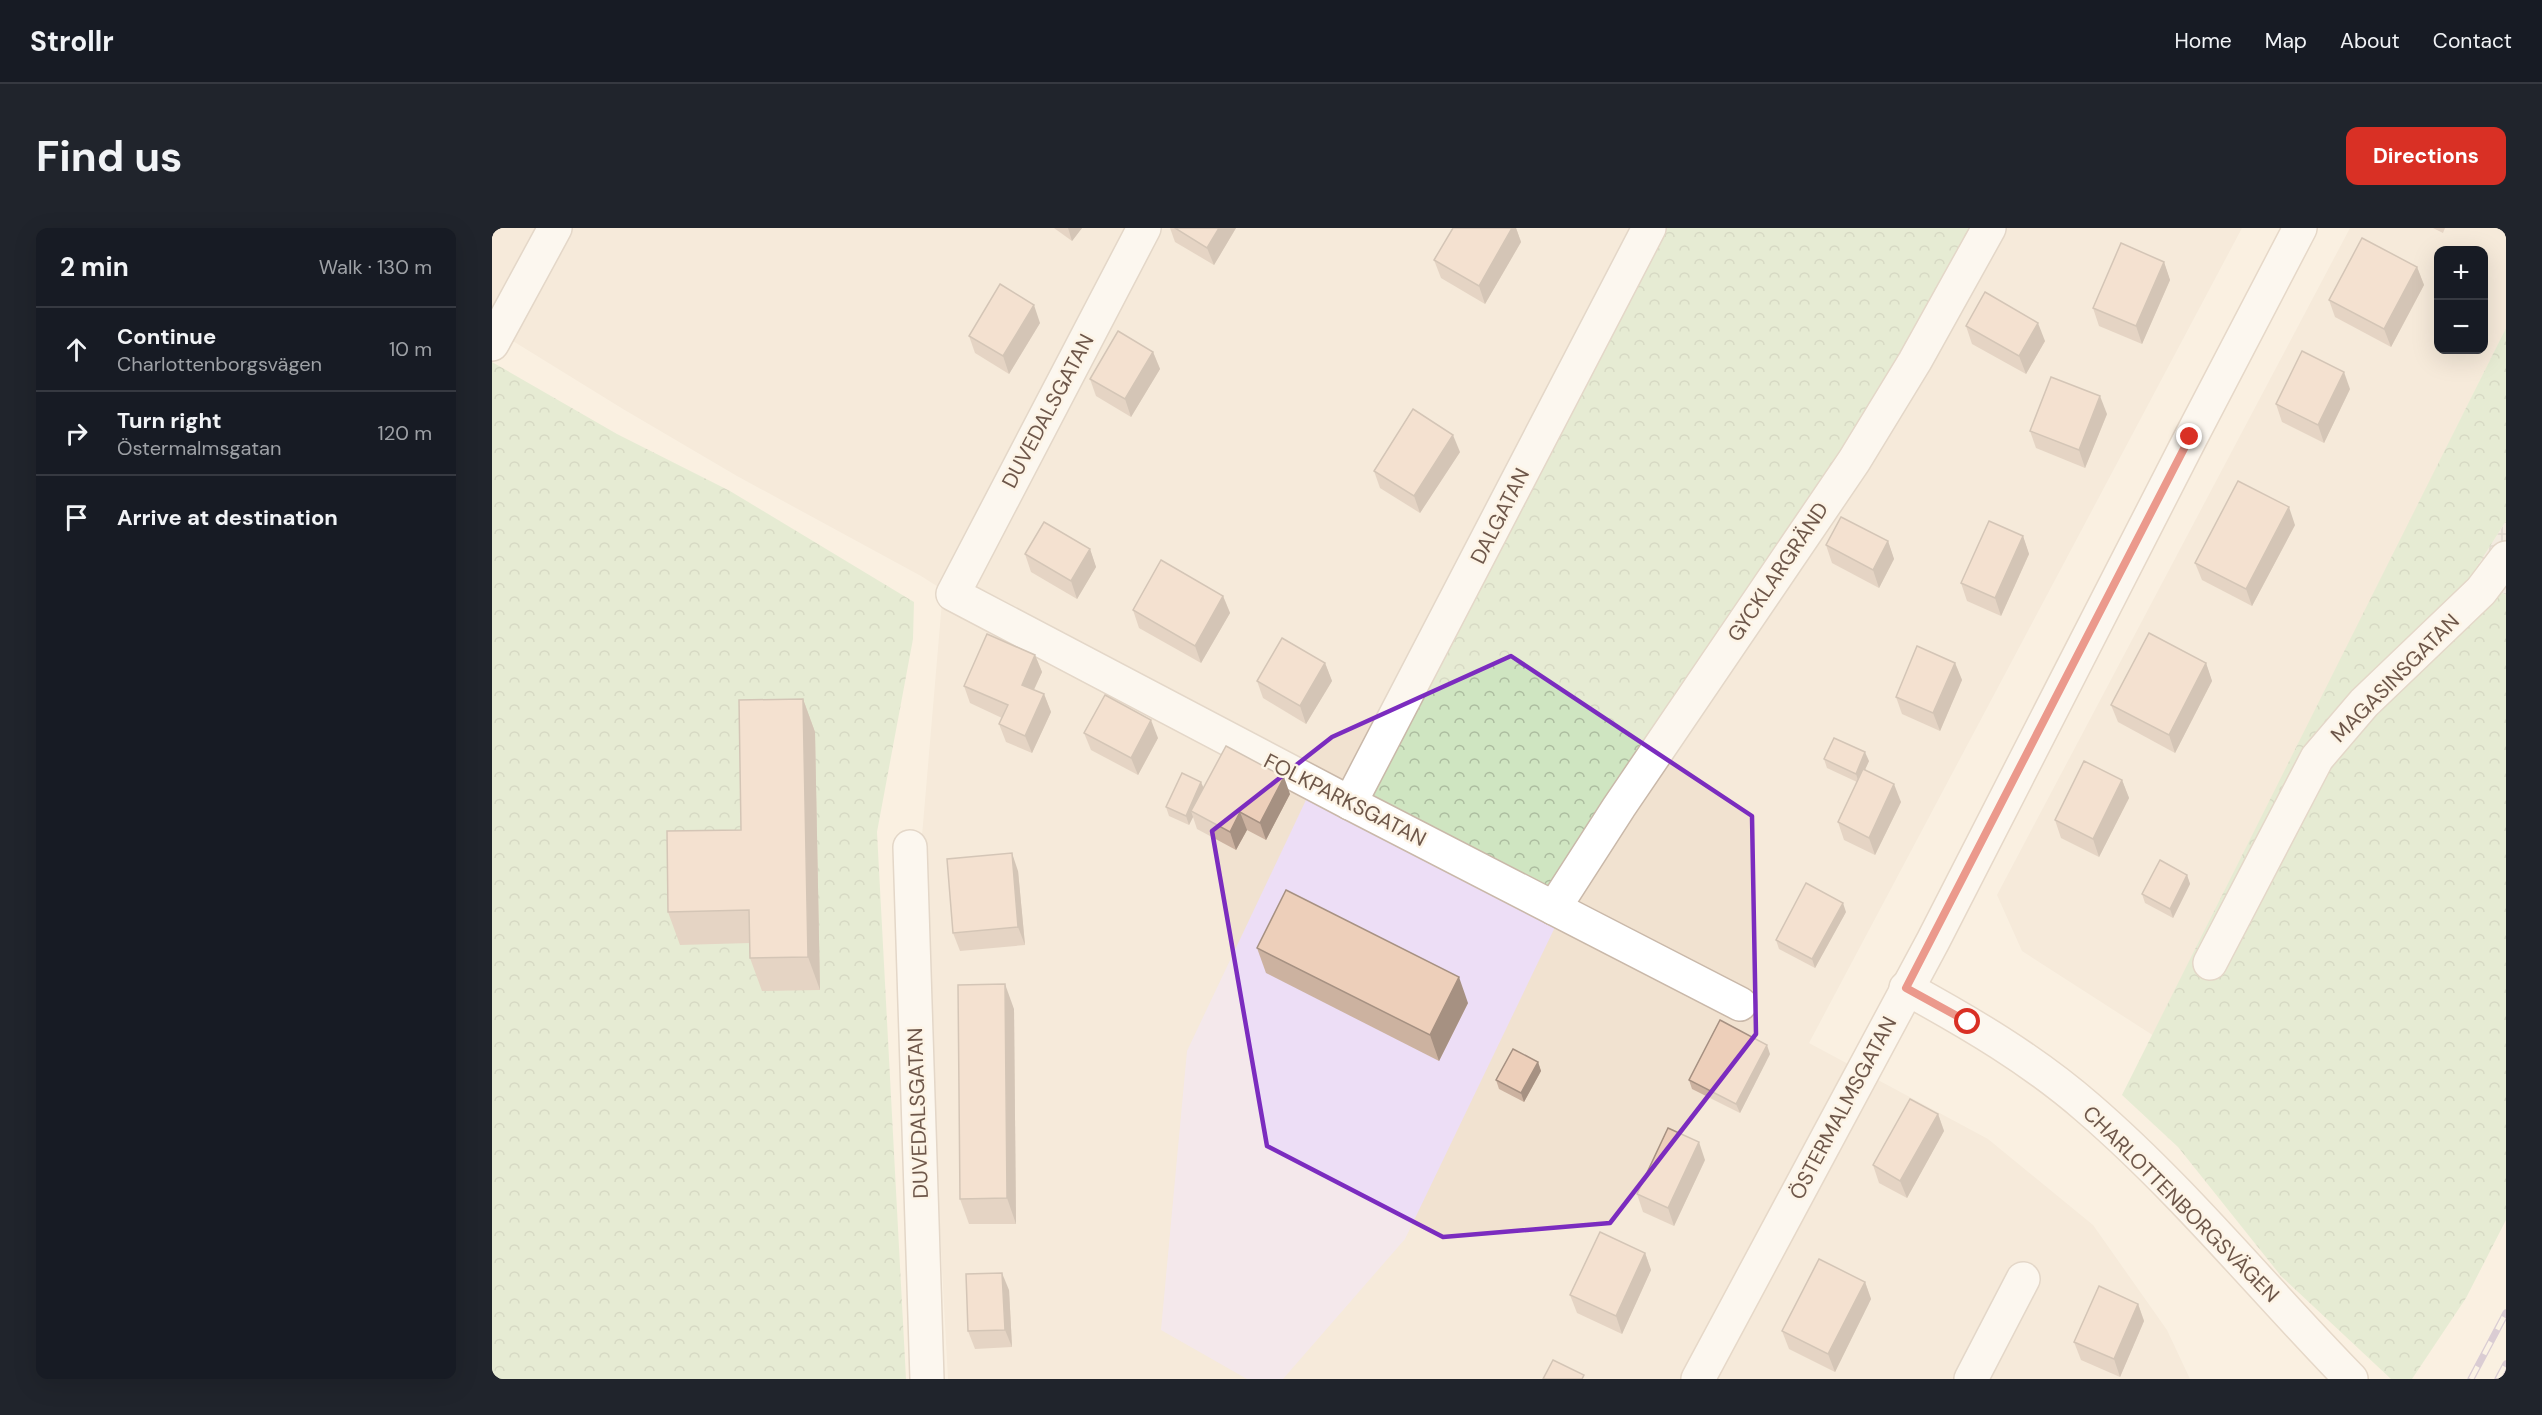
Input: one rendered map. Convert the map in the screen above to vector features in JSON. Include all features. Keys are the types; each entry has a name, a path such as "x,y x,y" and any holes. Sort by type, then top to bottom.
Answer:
{"street":[{"path":"492,344 555,228"},
{"name":"DUVEDALSGATAN","path":"953,594 1144,228"},
{"name":"DALGATAN","path":"1350,803 1649,228"},
{"name":"GYCKLARGRÄND","path":"1554,908 1619,807 1854,461 1915,362 1989,228"},
{"name":"ÖSTERMALMSGATAN","path":"1698,1379 1906,988 2300,228"},
{"name":"MAGASINSGATAN","path":"2210,963 2317,758 2364,703 2481,591 2506,558"},
{"name":"FOLKPARKSGATAN","path":"953,594 1350,803 1740,1004"},
{"name":"DUVEDALSGATAN","path":"910,847 927,1379"},
{"name":"CHARLOTTENBORGSVÄGEN","path":"1906,988 1968,1022 2025,1059 2088,1107 2211,1228 2341,1368"},
{"path":"1971,1379 2023,1279"}],"highlighted area":[{"path":"1511,656 1752,816 1756,1034 1610,1223 1443,1237 1267,1146 1212,831 1332,737"}],"shaded area":[{"path":"492,228 2242,228 1809,1043 1988,1139 2093,1225 2167,1330 2190,1379 948,1379 920,859 943,590 737,476 495,330 492,335"},
{"path":"2350,228 2506,228 2506,328 2154,1036 2022,951 1997,895"},
{"path":"2506,521 2506,595 2471,576"},
{"path":"1315,781 1569,898 1405,1239 1283,1379 1247,1379 1161,1330 1187,1051"}],"green space":[{"path":"1639,228 1986,228 1569,898 1340,795"},
{"path":"2506,328 2506,521 2471,576 2506,595 2506,1220 2466,1298 2412,1379 2391,1379 2281,1276 2178,1147 2122,1095"},
{"path":"492,362 617,434 730,491 914,602 913,639 877,832 906,1379 492,1379"}],"building":[{"path":"1175,228 1219,228 1207,248"},
{"path":"1453,228 1512,228 1479,286 1434,260"},
{"path":"2362,238 2417,267 2384,329 2329,300"},
{"path":"2121,243 2164,262 2136,326 2093,308"},
{"path":"1000,284 1034,305 1003,356 969,336"},
{"path":"1985,292 2038,323 2019,356 1966,326"},
{"path":"1118,331 1153,352 1125,399 1090,379"},
{"path":"2302,351 2344,372 2318,425 2276,404"},
{"path":"2051,377 2100,396 2079,450 2030,431"},
{"path":"1413,409 1453,435 1414,496 1374,471"},
{"path":"2238,481 2289,507 2246,589 2195,563"},
{"path":"1841,517 1888,541 1873,570 1826,545"},
{"path":"1989,521 2023,536 1995,598 1961,583"},
{"path":"1044,522 1090,549 1071,581 1025,554"},
{"path":"1161,560 1223,596 1195,646 1133,610"},
{"path":"2149,633 2206,663 2169,735 2111,705"},
{"path":"987,634 1035,655 1022,685 1044,694 1025,736 999,724 1008,705 964,686"},
{"path":"1282,638 1325,663 1300,706 1257,681"},
{"path":"1917,646 1955,663 1933,713 1896,697"},
{"path":"1105,695 1151,720 1131,758 1084,733"},
{"path":"803,699 808,957 750,958 749,910 668,912 667,831 741,830 739,700"},
{"path":"1834,738 1865,752 1856,774 1824,759"},
{"path":"1226,746 1284,777 1260,823 1240,812 1230,832 1191,811"},
{"path":"2084,761 2122,780 2093,839 2055,820"},
{"path":"1863,769 1894,784 1869,838 1838,822"},
{"path":"1182,773 1201,782 1186,816 1166,807"},
{"path":"1012,853 1018,927 953,933 947,859"},
{"path":"2160,860 2187,875 2170,909 2142,894"},
{"path":"1806,883 1843,903 1812,959 1776,940"},
{"path":"1286,890 1459,977 1430,1035 1257,948"},
{"path":"1005,984 1007,1198 960,1199 958,985"},
{"path":"1720,1020 1767,1045 1736,1104 1689,1080"},
{"path":"1513,1049 1538,1062 1521,1093 1496,1080"},
{"path":"1910,1099 1938,1114 1900,1181 1873,1165"},
{"path":"1668,1128 1699,1142 1668,1208 1637,1194"},
{"path":"1600,1232 1645,1253 1616,1316 1570,1295"},
{"path":"1819,1259 1865,1282 1828,1354 1782,1331"},
{"path":"1002,1273 1005,1330 968,1331 966,1274"},
{"path":"2099,1286 2138,1304 2114,1359 2074,1342"},
{"path":"1553,1360 1584,1375 1582,1379 1543,1379"}],"railway":[{"path":"2471,1379 2506,1313"},
{"path":"2498,1379 2506,1364"}],"route":[{"path":"1968,1022 1906,988 1933,941 2190,437"}]}
